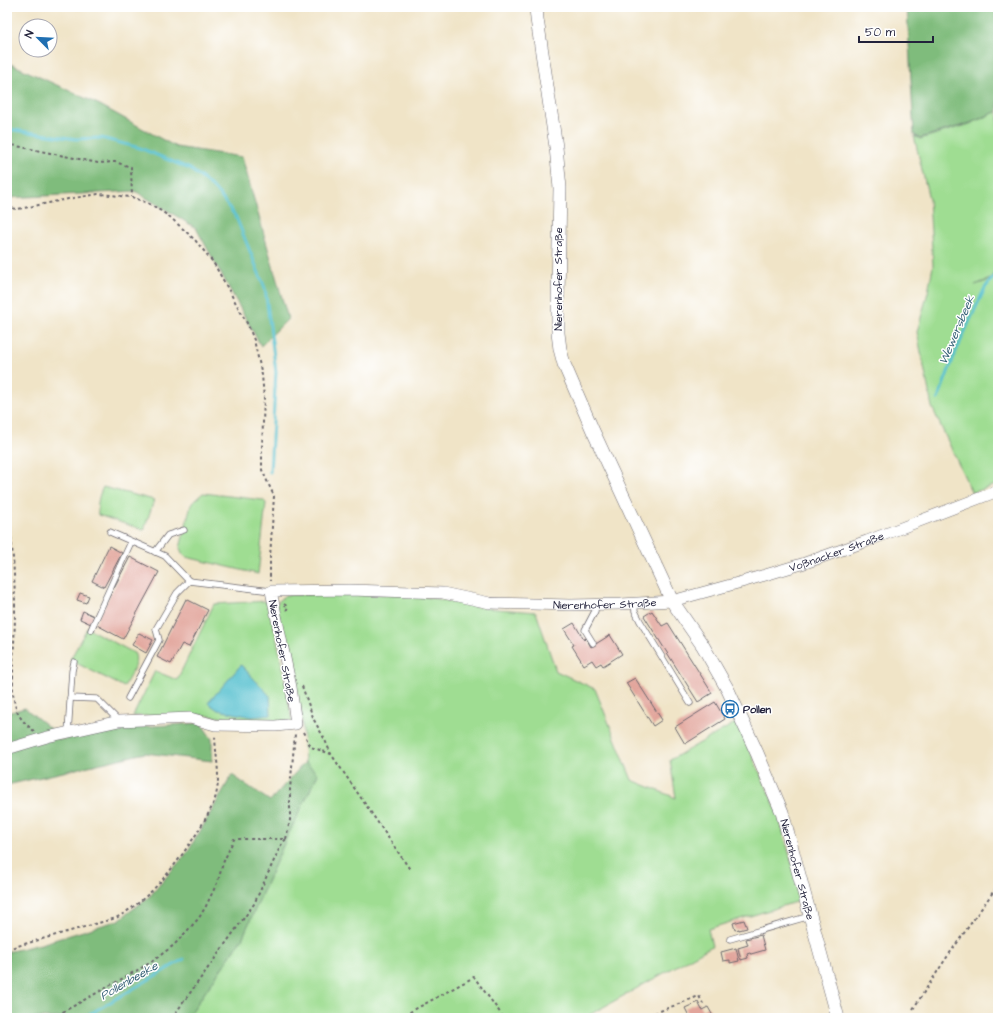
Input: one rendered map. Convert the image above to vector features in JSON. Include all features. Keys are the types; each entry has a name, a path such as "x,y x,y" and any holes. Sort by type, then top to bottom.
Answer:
{"street":[{"name":"Nierenhofer Straße","path":"536,7 556,147 560,188 558,333 564,364 593,431 672,601 703,646 728,690 757,752 782,812 838,1018"},
{"name":"Voßnacker Straße","path":"672,601 805,563 998,491"},
{"name":"Nierenhofer Straße","path":"296,724 291,687 272,591 350,590 443,593 490,603 570,605 672,601"},
{"path":"7,749 47,737 119,721 190,718 215,725 275,726 296,724"}],"lane":[{"path":"155,552 168,535 184,530"},
{"path":"110,532 165,556 189,581 272,591"},
{"path":"91,630 131,542"},
{"path":"128,698 159,640 156,629 177,593 189,581"},
{"path":"634,603 635,611 640,621 690,703"},
{"path":"593,643 584,630 595,611 595,605"},
{"path":"68,733 72,671 74,662"},
{"path":"70,698 97,699 119,721"},
{"path":"730,939 810,916"}],"path":[{"path":"7,144 98,163 115,162 131,167 132,197"},
{"path":"7,208 18,209 98,194 132,197 152,205 170,216 195,240 212,262 248,325 254,340 262,375 264,398 262,470 274,496 270,581 272,591 288,607 285,613"},
{"path":"7,502 14,580 15,613 13,693 15,705 19,716 29,727 37,733 47,737"},
{"path":"302,686 314,720 331,754 411,871"},
{"path":"296,724 304,733 311,747 331,754"},
{"path":"172,1018 254,904 286,839 290,820 290,789 296,724"},
{"path":"7,949 116,918 128,912 159,885 183,854 214,803 218,782 215,725"},
{"path":"52,1018 150,963 174,945 199,918 206,906 218,881 223,863 234,839 286,839"},
{"path":"913,1009 945,960 998,885"},
{"path":"399,1018 474,977 504,1018"},
{"path":"651,1018 655,1013 699,996 703,1004"}],"green space":[{"path":"907,7 998,7 998,111 970,123 920,138 914,135"},
{"path":"7,62 100,105 176,147 242,157 288,319 261,346 196,228 135,191 7,198"},
{"path":"998,111 998,267 990,279 975,285 990,280 998,268 998,484 972,493 932,407 917,332 928,292 933,266 929,199 914,136 920,139 970,124"},
{"path":"103,487 154,500 144,530 98,515 98,501"},
{"path":"203,493 263,500 266,503 258,574 186,557 182,553 180,548 190,509 194,501"},
{"path":"401,594 438,599 484,608 536,612 556,671 595,689 632,780 676,798 670,760 737,722 778,813 802,900 708,929 712,946 584,1018 187,1018 242,939 286,839 318,774 305,762 302,717 287,658 276,604 285,595"},
{"path":"268,601 282,663 292,722 254,722 203,715 133,716 155,671 177,680 214,604"},
{"path":"87,628 134,653 136,661 135,665 124,687 70,660"},
{"path":"25,708 52,730 59,740 124,728 201,723 212,739 212,761 145,753 7,785 7,713"},
{"path":"305,762 318,774 286,839 242,939 187,1018 7,1018 7,952 41,944 119,920 150,896 185,855 232,775 270,801"}],"water":[{"path":"241,665 270,696 271,715 252,717 218,710 208,703"}],"building":[{"path":"109,546 122,553 104,587 92,581"},
{"path":"130,557 159,572 123,639 95,624"},
{"path":"80,593 89,596 86,603 77,600"},
{"path":"186,599 208,610 189,647 182,644 171,664 157,657"},
{"path":"83,611 94,616 91,624 80,619"},
{"path":"652,611 662,626 668,623 712,693 698,702 644,616"},
{"path":"574,623 584,640 586,638 591,647 610,635 622,654 603,666 601,663 596,666 592,660 584,665 572,646 574,645 564,629"},
{"path":"139,633 153,640 146,653 132,645"},
{"path":"635,678 662,720 653,726 626,683"},
{"path":"715,702 725,719 685,744 675,727"},
{"path":"744,920 747,928 735,930 733,923"},
{"path":"761,935 765,950 747,954 748,958 741,960 738,948 748,945 746,939"},
{"path":"736,948 739,961 730,963 730,960 723,961 721,952"},
{"path":"698,1002 702,1010 708,1007 713,1016 710,1018 690,1018 685,1008"},
{"path":"911,1015 911,1018 905,1018 905,1016"}],"waterway":[{"path":"989,7 998,8"},
{"path":"7,129 76,139 101,138 140,148 190,169 219,194 236,217 265,288 276,372 270,472"},
{"name":"Wewersbeek","path":"938,399 970,320 985,288 998,271"},
{"name":"Pollenbeeke","path":"83,1018 184,959"}],"place":[{"name":"Pollen","path":"730,709"}]}
